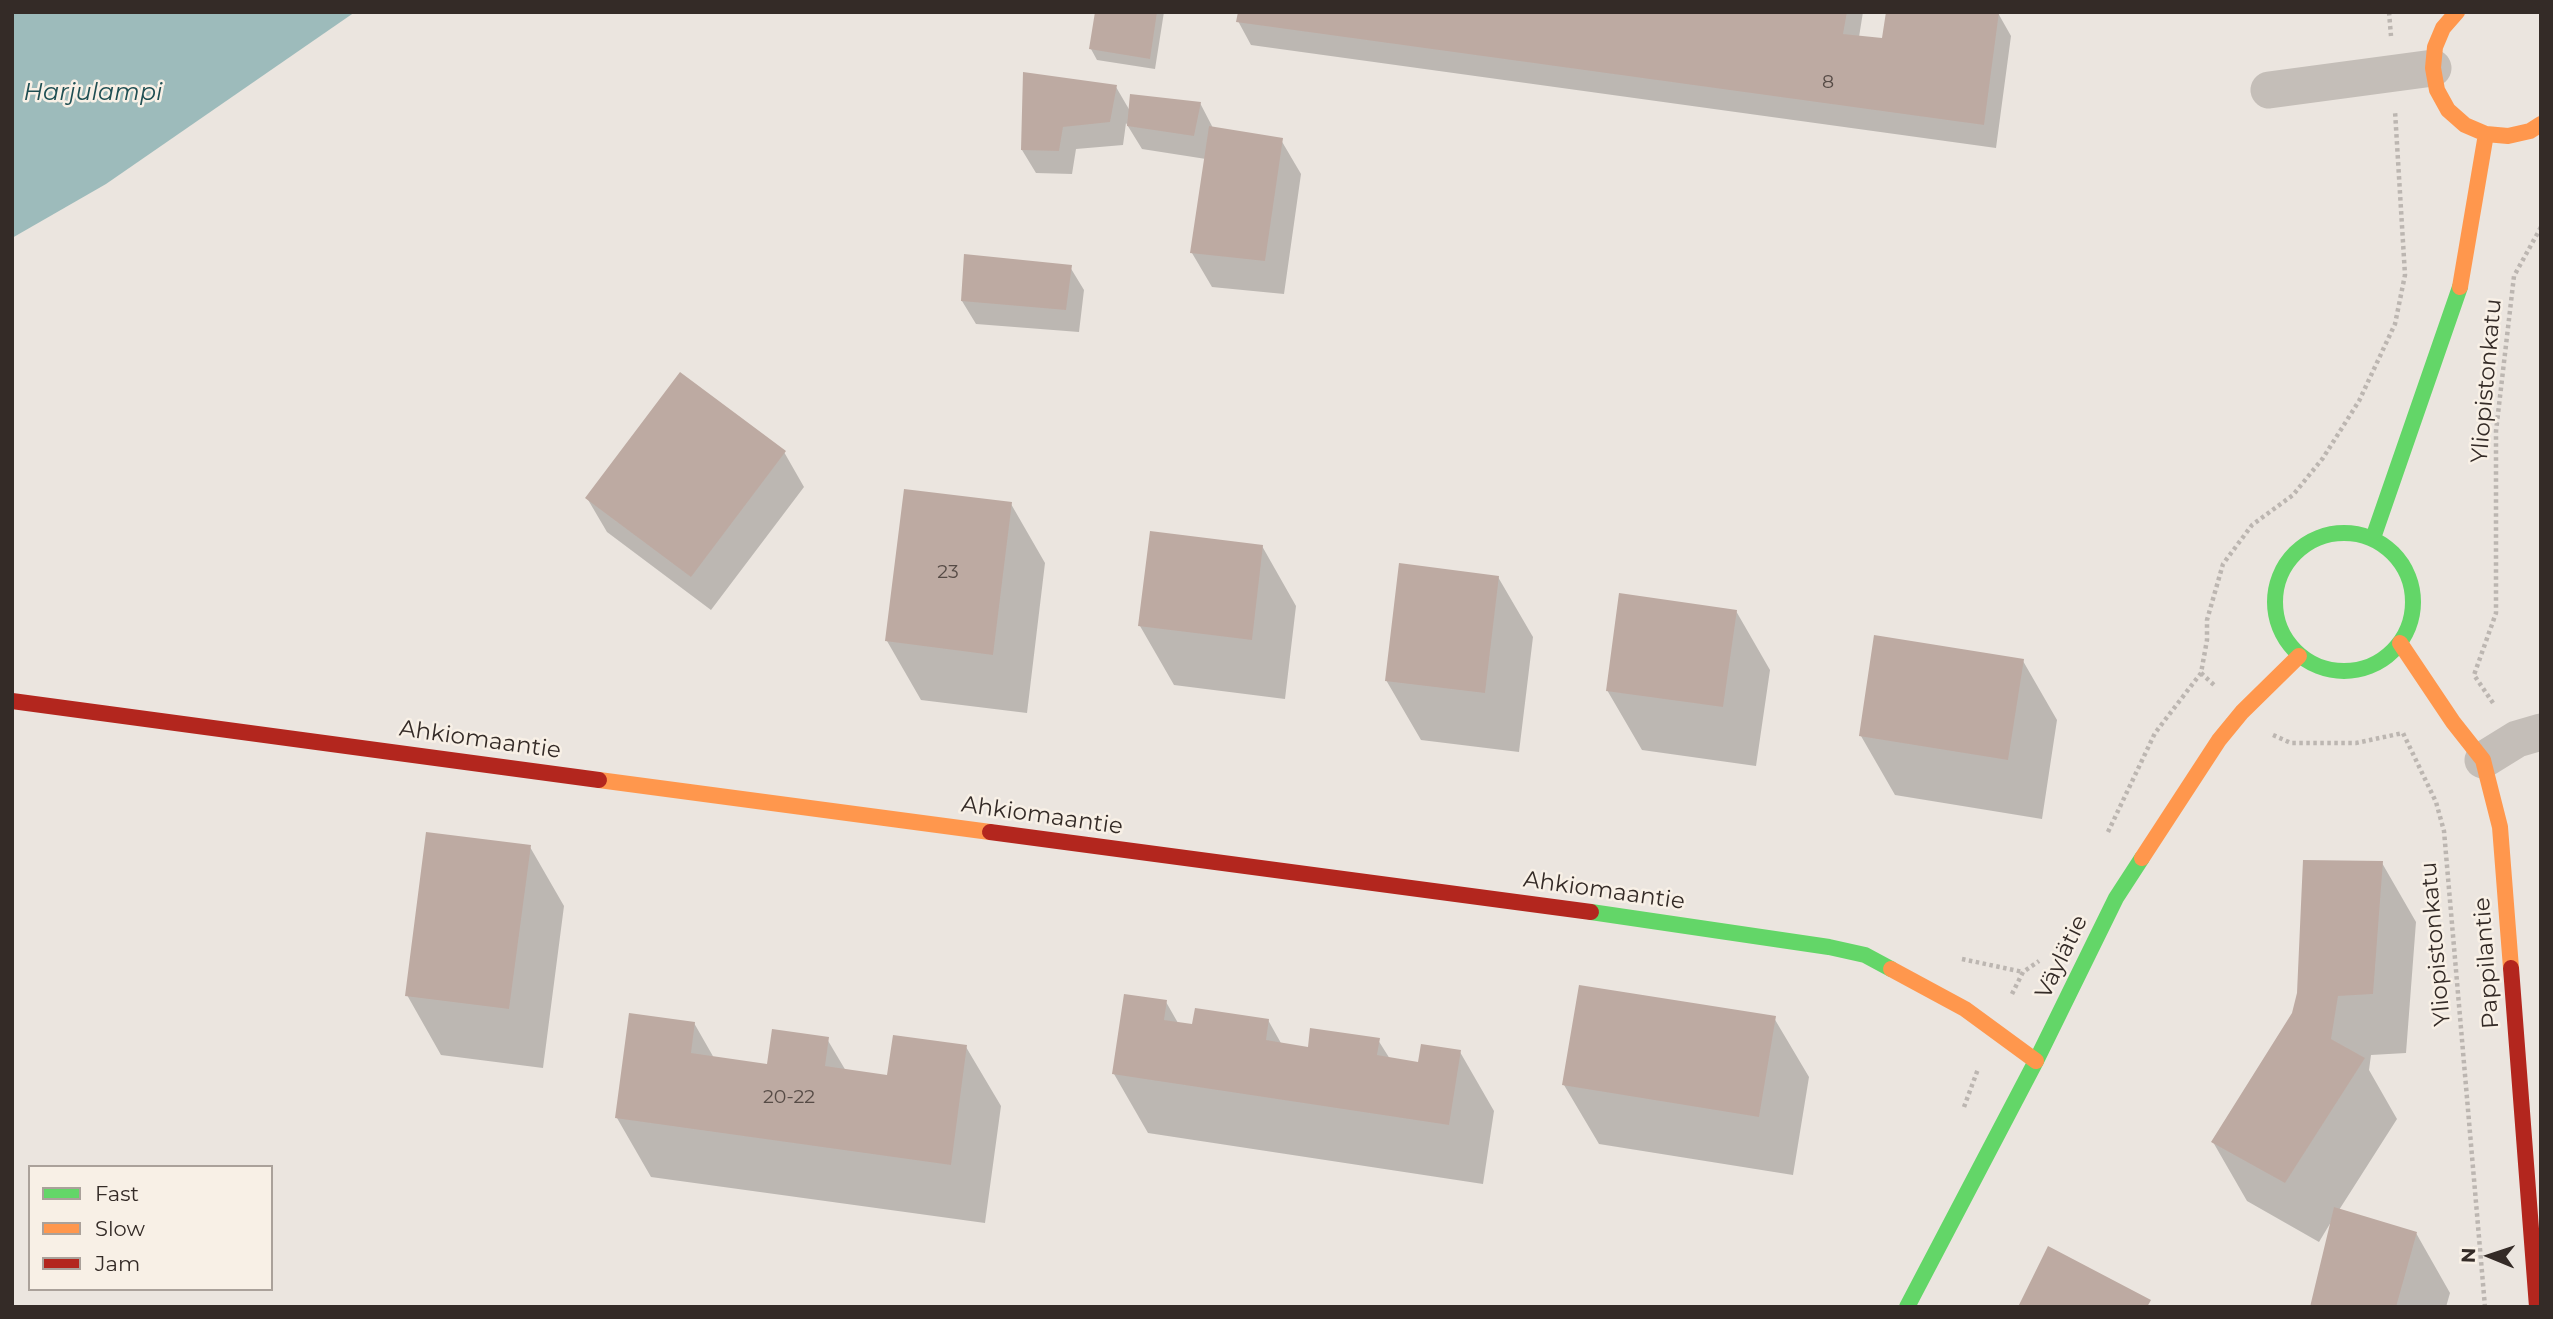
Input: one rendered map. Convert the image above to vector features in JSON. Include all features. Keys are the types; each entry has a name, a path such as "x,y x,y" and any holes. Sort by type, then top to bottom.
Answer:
{"street":[{"path":"2457,12 2443,28 2435,47 2432,68 2437,90 2448,110 2465,125 2486,134 2508,136 2530,131 2541,124"},
{"path":"2269,90 2432,68"},
{"path":"2373,538 2460,287 2486,134"},
{"path":"2351,532 2373,538 2393,552 2408,573 2413,597 2411,621 2400,643 2384,659 2363,669 2341,672 2319,667 2299,656 2284,639 2276,618 2274,596 2279,574 2291,555 2308,541 2329,533 2351,532"},
{"name":"Pappilantie","path":"2400,643 2452,722 2483,760 2500,827 2537,1307"},
{"name":"Väylätie","path":"1907,1307 2036,1061 2116,898 2218,740 2242,712 2299,656"},
{"name":"Ahkiomaantie","path":"12,701 1685,925 1829,947 1865,955 1965,1009 2036,1061"},
{"path":"2483,760 2529,735"}],"path":[{"path":"2104,840 2155,733 2202,673 2207,620 2223,564 2252,525 2292,495 2323,458 2359,401 2395,324 2405,275 2389,12"},
{"name":"Yliopistonkatu","path":"2529,735 2474,675 2496,613 2496,431 2514,276 2541,227"},
{"name":"Yliopistonkatu","path":"2271,734 2291,743 2356,743 2403,733 2436,802 2444,831 2485,1307"},
{"path":"1964,1108 1993,1030 2023,972 2041,960"}],"water":[{"name":"Harjulampi","path":"12,12 355,12 106,184 12,238"}],"building":[{"path":"1095,12 1157,12 1150,59 1089,49"},
{"path":"1238,12 1847,12 1843,34 1882,38 1886,12 1999,12 1984,125 1236,22"},
{"path":"1023,72 1117,85 1110,122 1063,127 1059,151 1021,150"},
{"path":"1130,94 1201,102 1194,136 1127,126"},
{"path":"1209,126 1283,138 1265,261 1190,253"},
{"path":"964,254 1072,265 1066,310 961,301"},
{"path":"680,372 786,451 691,577 585,498"},
{"path":"904,489 1012,502 993,655 885,641"},
{"path":"1150,531 1263,545 1252,640 1138,626"},
{"path":"1399,563 1499,576 1485,693 1385,681"},
{"path":"1619,593 1737,610 1723,707 1606,691"},
{"path":"1874,635 2024,659 2008,760 1859,736"},
{"path":"426,832 531,845 509,1009 405,996"},
{"path":"2303,860 2383,861 2373,994 2338,996 2331,1039 2365,1058 2285,1183 2211,1142 2292,1013 2297,993"},
{"path":"1579,985 1776,1016 1759,1117 1562,1085"},
{"path":"1124,994 1167,1000 1164,1020 1192,1024 1195,1008 1269,1019 1266,1040 1308,1047 1310,1028 1380,1038 1377,1055 1418,1062 1421,1044 1461,1050 1449,1125 1112,1074"},
{"path":"629,1013 695,1022 691,1053 767,1064 772,1029 829,1037 825,1066 887,1075 893,1035 967,1045 951,1165 615,1118"},
{"path":"2334,1207 2417,1232 2396,1307 2310,1307"},
{"path":"2048,1246 2151,1300 2147,1307 2018,1307"}],"traffic: fast":[{"path":"2373,538 2460,287"},
{"path":"2344,533 2371,538 2393,553 2408,575 2413,602 2408,629 2393,651 2371,666 2344,671 2317,666 2295,651 2280,629 2275,602 2280,575 2295,553 2317,538 2344,533"},
{"path":"1907,1307 2036,1061 2116,898 2142,858"},
{"path":"1591,912 1829,947 1865,955 1891,969"}],"traffic: slow":[{"path":"2457,12 2443,28 2435,47 2433,68 2437,90 2448,110 2465,125 2486,134 2508,136 2530,131 2541,124"},
{"path":"2460,287 2486,134"},
{"path":"2400,643 2453,722 2483,760 2500,827 2511,968"},
{"path":"2142,858 2219,740 2242,712 2299,656"},
{"path":"599,780 990,832"},
{"path":"1891,969 1965,1009 2036,1061"}],"traffic: jam":[{"path":"12,701 599,780"},
{"path":"990,832 1591,912"},
{"path":"2511,968 2537,1307"}]}
